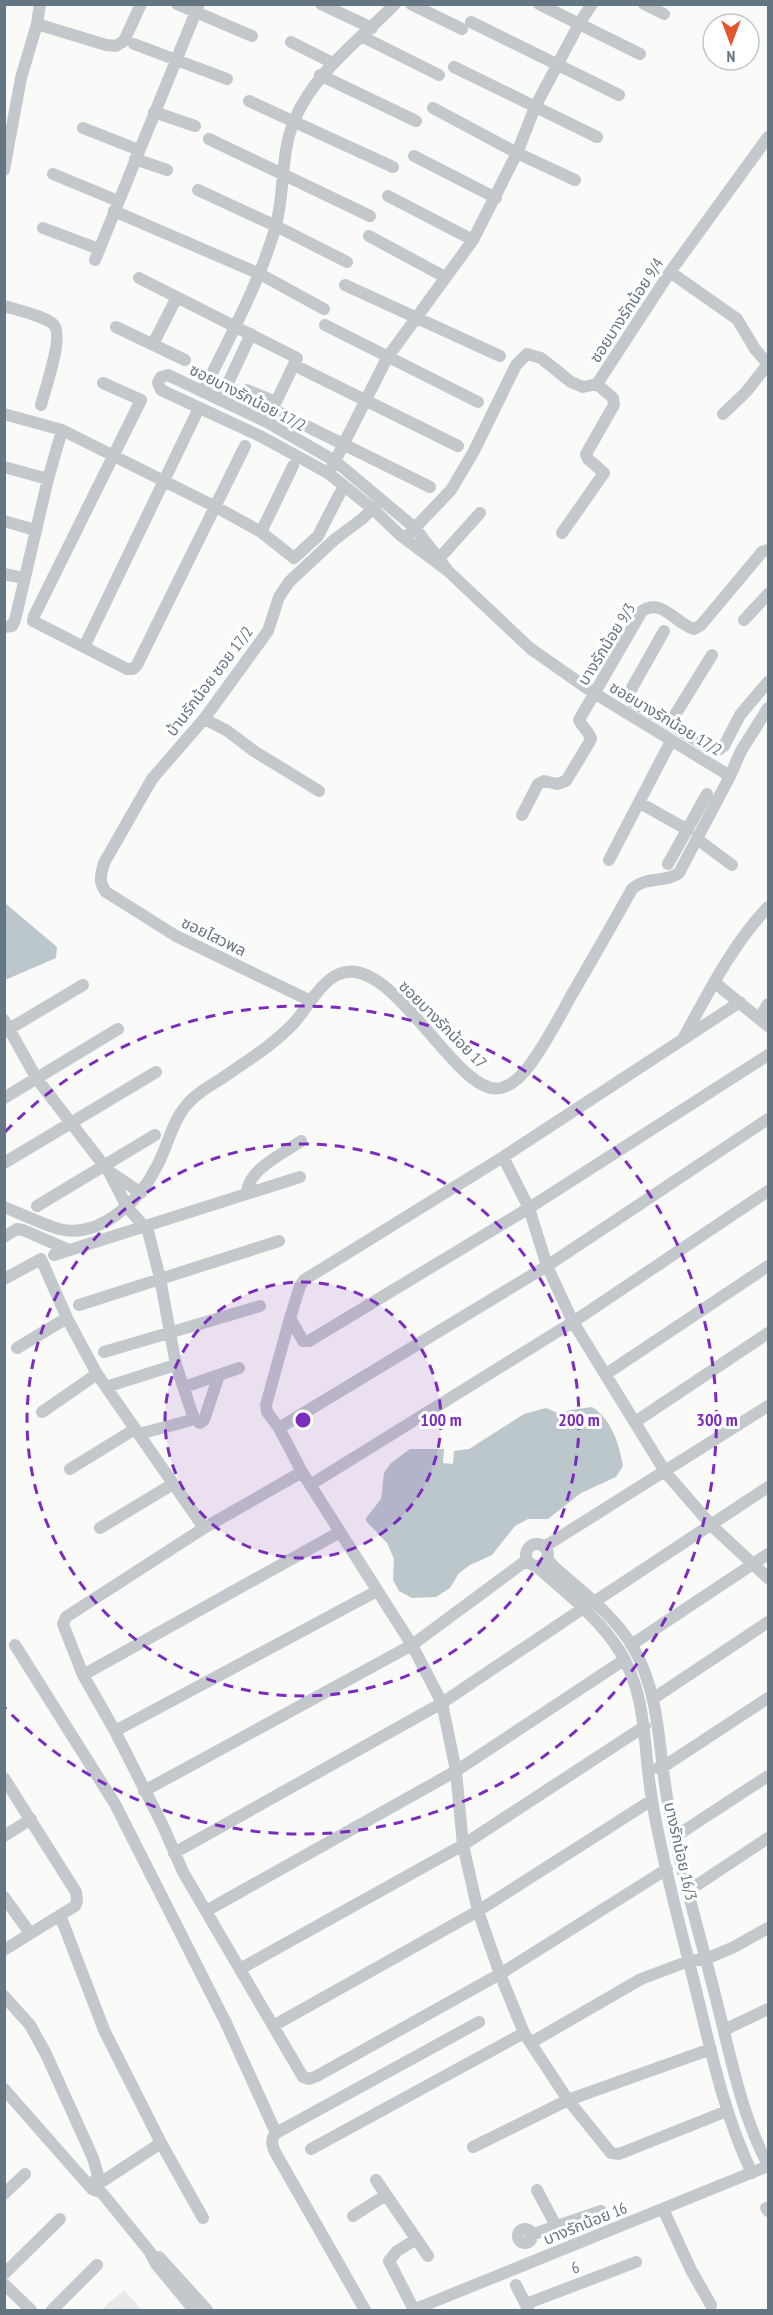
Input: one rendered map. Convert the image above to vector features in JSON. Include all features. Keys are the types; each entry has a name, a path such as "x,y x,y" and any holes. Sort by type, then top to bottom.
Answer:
{"street":[{"path":"4,170 21,78 37,24 40,4"},
{"path":"37,24 116,46 124,41 141,4"},
{"path":"177,4 197,8 252,36"},
{"path":"321,4 372,28"},
{"path":"203,392 260,274 276,226 282,172 293,122 320,75 395,4"},
{"path":"411,4 557,65 619,95"},
{"path":"539,4 640,54"},
{"path":"328,473 387,358 473,240 517,153 535,107 592,4"},
{"path":"644,4 664,14"},
{"path":"43,228 97,255 197,8"},
{"path":"361,36 439,75"},
{"path":"291,42 333,63"},
{"path":"134,44 227,79"},
{"path":"454,67 597,137"},
{"path":"320,75 416,121"},
{"path":"249,101 393,167"},
{"path":"433,108 517,153 575,180"},
{"path":"154,112 195,126"},
{"path":"83,128 167,170"},
{"name":"ซอยบางรักน้อย 9/4","path":"415,528 451,490 474,452 516,365 527,354 541,358 577,385 583,387 597,384 670,272 768,137"},
{"path":"209,139 370,216"},
{"path":"414,156 496,198"},
{"path":"53,174 116,206 133,219 260,274 324,309"},
{"path":"198,190 347,262"},
{"path":"388,196 473,240"},
{"path":"369,236 445,277"},
{"path":"670,272 737,319 755,350 768,364 746,392 723,414"},
{"path":"139,278 296,356 297,361 276,402 247,390"},
{"path":"345,285 500,356"},
{"path":"153,344 177,297"},
{"path":"4,306 52,322 58,331 41,405"},
{"path":"325,326 478,402"},
{"path":"116,327 185,360"},
{"path":"220,400 251,334"},
{"path":"302,369 458,446"},
{"name":"ซอยบางรักน้อย 17/2","path":"438,561 405,539 377,503 335,461 267,422 168,375 161,377 158,383 161,390 262,437 328,473 377,503 415,528 438,561 531,649 594,693 730,776"},
{"path":"103,384 141,400 33,621 127,669 134,669 137,665 245,446"},
{"path":"562,533 604,473 588,459 586,454 614,405 613,398 597,384"},
{"path":"84,647 199,408"},
{"path":"276,411 430,487"},
{"path":"4,414 62,430 216,507 261,532 288,556 294,558 299,556 318,536 340,493"},
{"path":"4,627 12,626 15,620 35,530 62,430"},
{"path":"261,532 293,466"},
{"path":"4,467 48,479"},
{"name":"บ้านรักน้อย ซอย 17/2","path":"106,892 101,885 100,876 110,853 152,779 204,719 268,631 279,597 289,582 377,503"},
{"path":"438,561 480,513"},
{"path":"4,521 35,530"},
{"path":"405,539 415,528"},
{"name":"บางรักน้อย 9/3","path":"522,815 538,784 544,781 557,784 566,781 583,753 591,739 579,720 642,610 650,606 659,606 686,626 694,629 701,625 762,552 768,550"},
{"path":"4,574 24,578"},
{"path":"744,620 768,594"},
{"path":"664,631 628,695 633,702 711,749 718,750 724,746 740,715 768,682"},
{"path":"670,723 712,655"},
{"name":"ซอยบางรักน้อย 17","path":"4,1207 60,1229 79,1230 101,1223 127,1207 141,1193 157,1167 184,1107 196,1095 260,1052 292,1024 338,974 354,972 372,978 413,1014 479,1083 493,1089 504,1088 518,1078 545,1043 632,889 640,882 672,878 679,873 741,751 768,708"},
{"path":"204,719 226,730 254,751 320,791"},
{"path":"609,860 671,741"},
{"path":"668,864 707,794"},
{"path":"640,802 688,830"},
{"path":"697,839 732,865"},
{"name":"ซอยไสวพล","path":"106,892 176,936 311,1001"},
{"path":"682,1040 714,982 746,933 768,907"},
{"path":"714,982 764,1022 768,1004"},
{"path":"83,985 6,1027 37,1079 107,1169 127,1207 148,1232 160,1278 176,1365 194,1419 200,1423 204,1420 219,1375"},
{"path":"727,2111 619,2154 611,2153 568,2100 528,2038 500,1974 478,1911 463,1845 456,1771 442,1703 412,1645 302,1472 279,1428 267,1412 266,1405 290,1318 304,1280 503,1157 740,1002"},
{"path":"4,1098 118,1029"},
{"path":"290,1318 303,1341 309,1341 529,1208 768,1055"},
{"path":"4,1163 156,1072"},
{"path":"279,1428 547,1266 768,1119"},
{"path":"37,1206 107,1169 155,1135"},
{"path":"247,1193 252,1177 301,1141"},
{"path":"503,1157 529,1208 547,1266 573,1322 666,1473 711,1525 768,1578"},
{"path":"107,1169 141,1193"},
{"path":"54,1255 300,1177"},
{"path":"310,1485 573,1322 768,1191"},
{"path":"4,1238 17,1229 23,1230 69,1250"},
{"path":"79,1305 279,1241"},
{"path":"4,1280 41,1259 67,1318 97,1374 204,1528"},
{"path":"606,1374 768,1266"},
{"path":"104,1352 260,1306"},
{"path":"17,1348 67,1318"},
{"path":"635,1422 768,1333"},
{"path":"106,1387 169,1367"},
{"path":"184,1387 239,1368"},
{"path":"42,1412 97,1374"},
{"path":"144,1791 412,1645 531,1563 543,1564 546,1553 768,1406"},
{"path":"70,1469 137,1431 188,1421"},
{"path":"302,1472 204,1528 66,1617 63,1624 83,1675 115,1731 163,1826 174,1853 303,2077 309,2079 500,1974 668,1869"},
{"path":"100,1528 173,1484"},
{"path":"594,1602 768,1487"},
{"path":"83,1675 340,1532"},
{"path":"531,1563 526,1553 529,1547 538,1544 609,1616 631,1645 650,1685 654,1698 667,1797 688,1891 749,2122 768,2165"},
{"path":"631,1645 768,1554"},
{"name":"บางรักน้อย 16/3","path":"531,1563 599,1625 619,1650 637,1689 645,1726 652,1800 689,1961 727,2111 752,2173"},
{"path":"115,1731 377,1591"},
{"path":"174,1853 442,1703 582,1609"},
{"path":"654,1698 768,1622"},
{"path":"15,1645 115,1804 222,2014 276,2133"},
{"path":"206,1911 456,1771 624,1660"},
{"path":"648,1771 663,1767 768,1698"},
{"path":"240,1969 463,1845 645,1726"},
{"path":"676,1836 768,1776"},
{"path":"4,1778 76,1892 77,1900 75,1906 4,1950"},
{"path":"273,2026 478,1911 652,1800"},
{"path":"4,1836 31,1819"},
{"path":"688,1891 768,1838"},
{"path":"4,1897 30,1933"},
{"path":"60,1915 104,2030 161,2144 203,2218"},
{"path":"311,2148 641,1979 689,1961 706,1959 768,1928"},
{"path":"4,1996 30,2025 46,2054 99,2171 99,2185"},
{"path":"724,2030 768,2009"},
{"path":"365,2310 271,2143 276,2133 479,2022"},
{"path":"473,2147 568,2100 711,2049"},
{"path":"4,2089 99,2185 150,2252 156,2264 194,2310"},
{"path":"733,2128 749,2122"},
{"path":"99,2185 161,2144"},
{"name":"บางรักน้อย 16","path":"414,2310 768,2165"},
{"path":"4,2194 25,2174"},
{"path":"376,2180 428,2256"},
{"path":"537,2190 556,2226"},
{"path":"353,2216 386,2195"},
{"path":"663,2209 691,2270 711,2305"},
{"path":"532,2262 528,2239 556,2226 602,2211"},
{"path":"4,2274 60,2219"},
{"path":"414,2310 389,2261 397,2251 415,2240"},
{"path":"150,2252 162,2259 207,2310"},
{"name":"6","path":"527,2307 636,2262"},
{"path":"52,2310 98,2265"},
{"path":"4,2284 31,2310"},
{"path":"516,2284 527,2307"}],"shaded area":[{"path":"5,903 57,947 56,958 5,980"},
{"path":"592,1407 605,1419 617,1441 623,1466 616,1477 581,1493 548,1519 528,1519 515,1526 492,1555 459,1573 450,1588 436,1597 412,1598 399,1591 393,1580 394,1559 387,1543 366,1521 381,1499 384,1473 391,1463 410,1449 444,1449 443,1463 453,1464 454,1451 469,1449 524,1414 546,1408 560,1414"},
{"path":"124,2290 142,2310 101,2310"}]}
